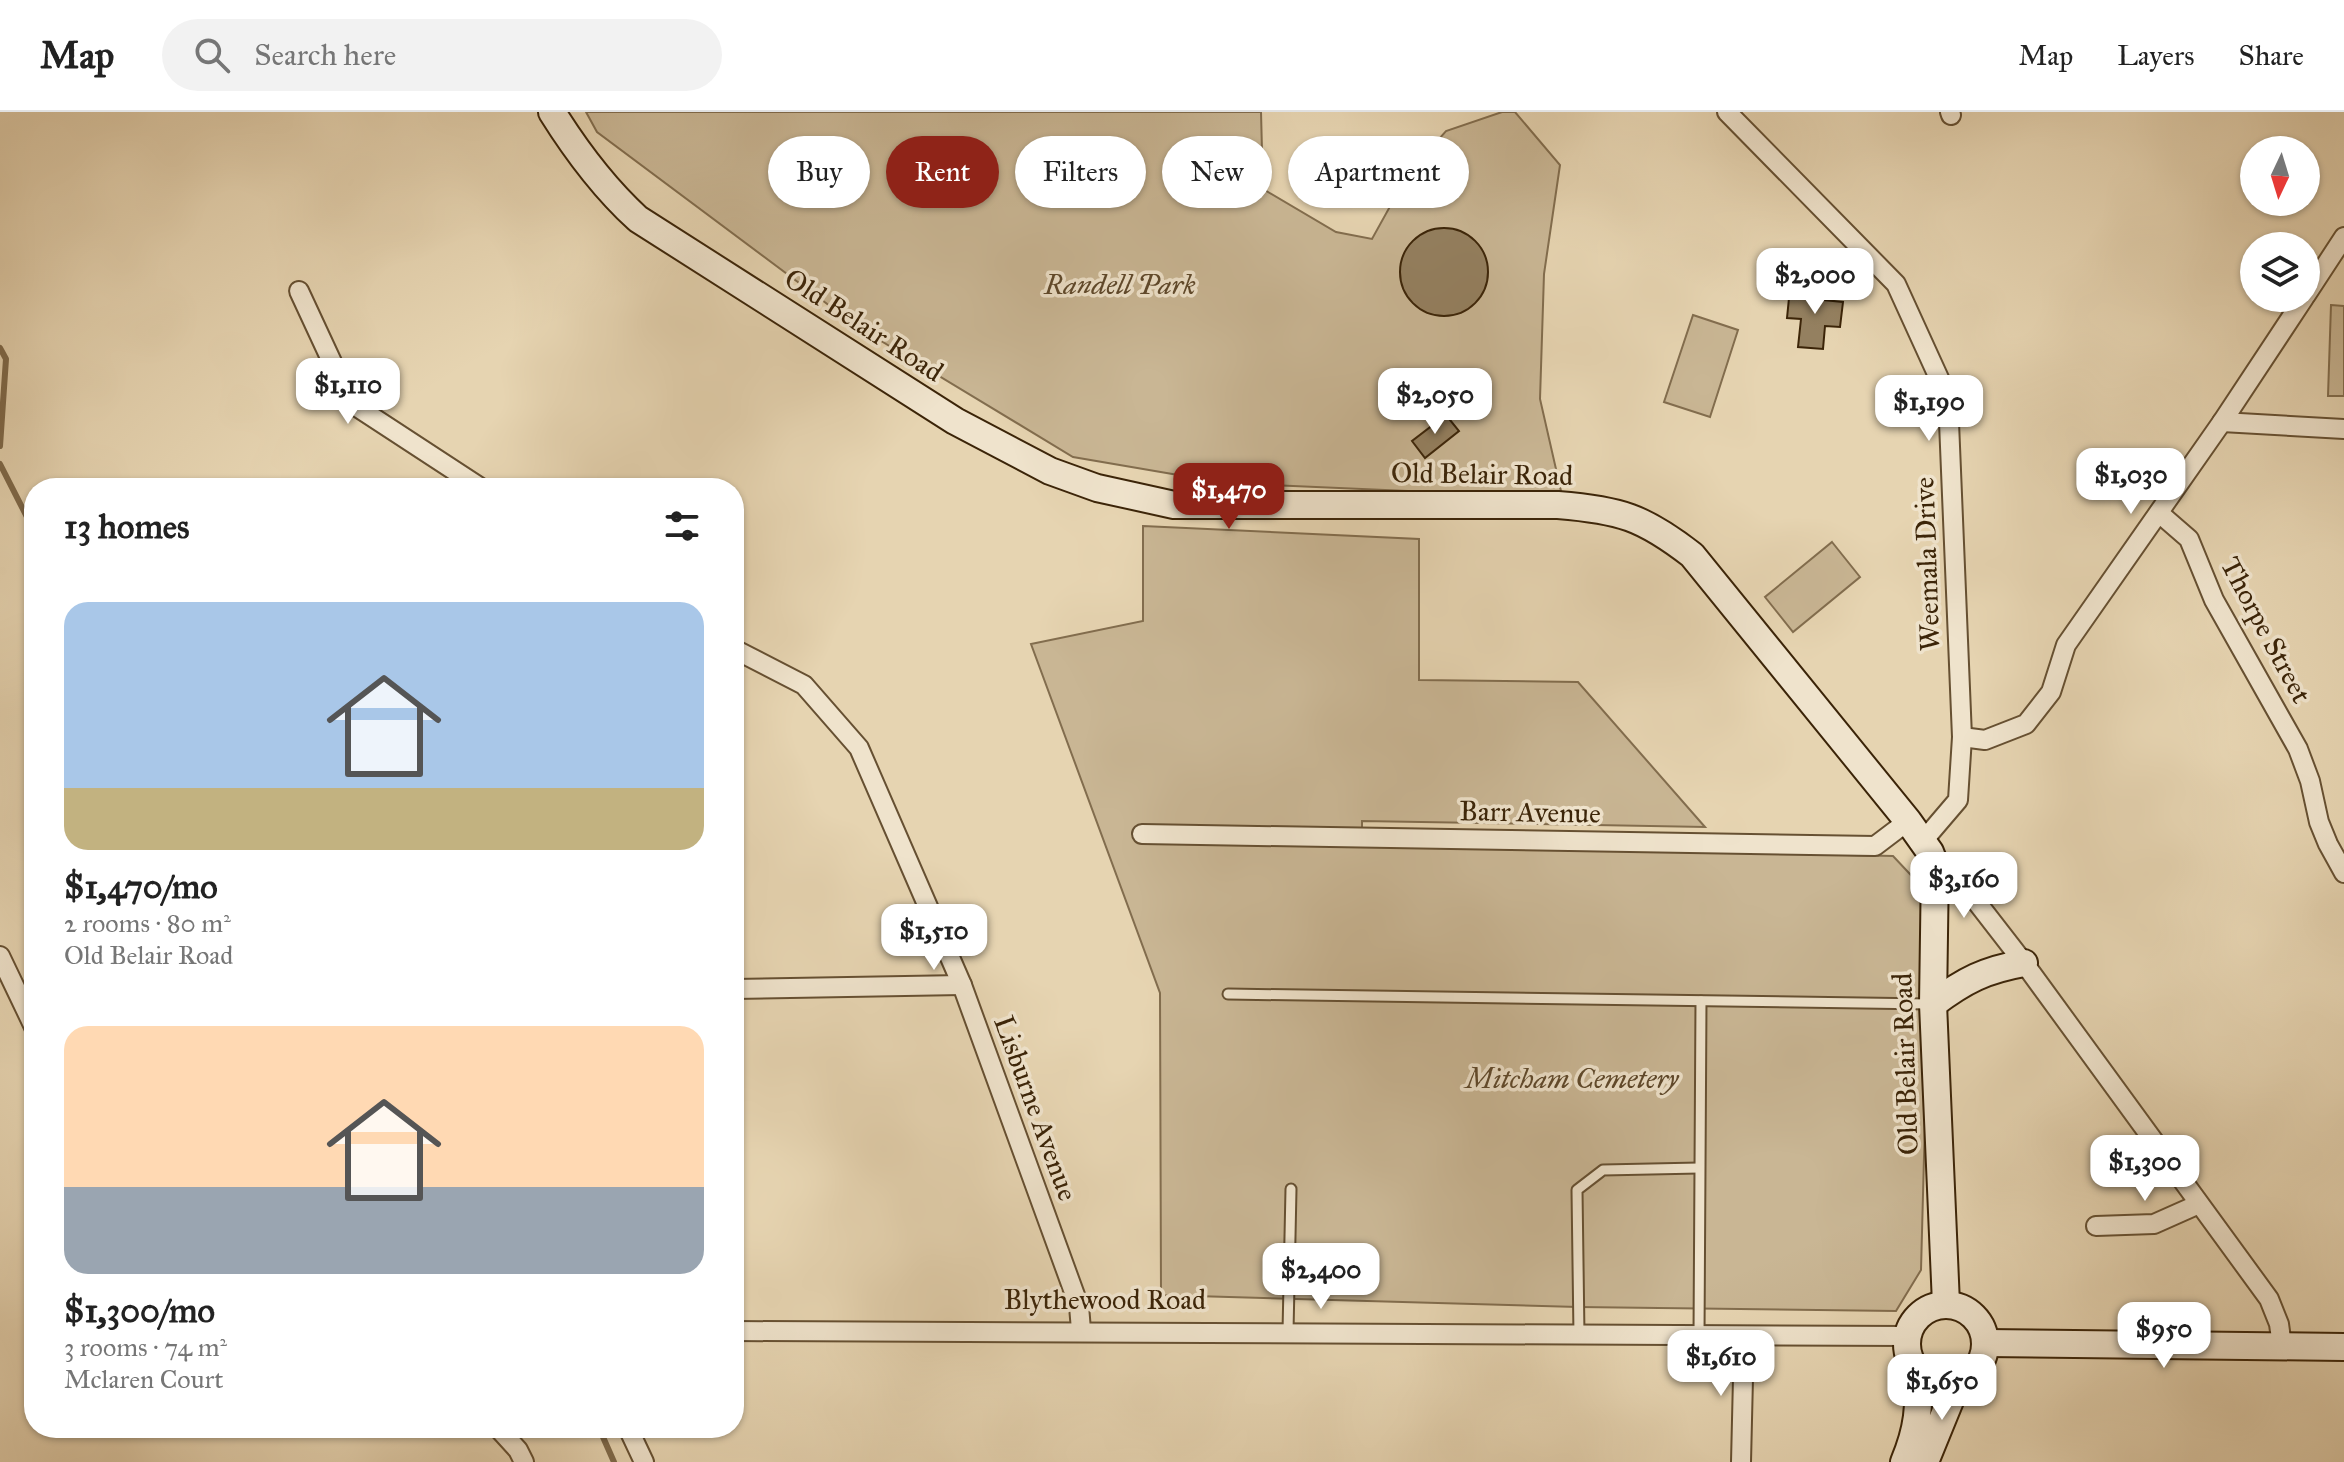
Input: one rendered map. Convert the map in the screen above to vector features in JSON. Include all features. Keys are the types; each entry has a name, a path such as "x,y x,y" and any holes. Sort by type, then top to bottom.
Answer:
{"main road":[{"name":"Old Belair Road","path":"552,112 577,153 612,195 638,219 955,421 1050,471 1097,488 1174,505 1558,505 1602,509 1631,517 1661,531 1692,555 1920,838 1935,865 1933,1004 1946,1304"},
{"path":"1933,1004 1964,981 1981,973 2024,963"},
{"path":"1904,1462 1916,1435 1919,1397 1917,1371 1907,1348 1907,1336 1913,1323 1933,1307 1946,1304 1969,1312 1979,1323 1985,1343 1981,1362 1971,1374 1958,1381 1936,1382 1917,1371"},
{"path":"1985,1343 2344,1347"},
{"path":"1925,1462 1958,1381"}],"street":[{"name":"Weemala Drive","path":"1727,112 1896,284 1948,398 1962,737 1958,800 1920,838"},
{"path":"2320,273 2344,237"},
{"path":"299,291 351,403 466,478"},
{"path":"1962,737 1985,740 2026,724 2051,692 2066,645 2222,422 2294,312"},
{"path":"2222,422 2344,429"},
{"name":"Thorpe Street","path":"2159,513 2189,539 2214,600 2298,749 2319,822 2344,873"},
{"name":"Lisburne Avenue","path":"744,654 804,685 859,748 962,985 1079,1306 1081,1330"},
{"name":"Barr Avenue","path":"1142,834 1875,846 1920,838"},
{"path":"1920,838 1955,874 2024,963 2269,1299 2279,1324 2282,1346"},
{"path":"0,956 24,1006"},
{"path":"744,989 962,985"},
{"path":"2096,1226 2154,1224 2199,1204"},
{"name":"Blythewood Road","path":"744,1331 1081,1330 1907,1336"},
{"path":"1741,1462 1744,1336"},
{"path":"507,1438 524,1462"},
{"path":"633,1438 644,1462"}],"lane":[{"path":"1228,994 1933,1004"},
{"path":"1699,1335 1701,1001"},
{"path":"1579,1335 1577,1190 1603,1170 1699,1168"},
{"path":"1288,1332 1291,1189"}],"green space":[{"name":"Randell Park","path":"586,112 1261,112 1262,136 1162,136 1162,208 1272,208 1272,194 1288,204 1288,208 1295,208 1336,232 1372,239 1389,208 1469,208 1469,136 1442,136 1446,131 1502,112 1515,112 1560,165 1544,274 1540,399 1561,491 1431,492 1225,483 1073,457 858,327 597,132"},
{"path":"2331,305 2344,306 2344,396 2328,396"},
{"path":"1693,315 1738,330 1710,417 1664,402"},
{"name":"Mitcham Cemetery","path":"1143,526 1419,539 1419,680 1578,682 1705,827 1362,821 1362,845 1893,856 1924,889 1928,1006 1921,1270 1896,1311 1578,1307 1161,1295 1160,993 1031,644 1143,621"},
{"path":"1832,542 1860,577 1793,632 1765,597"}],"building":[{"path":"1444,228 1461,231 1475,241 1485,255 1488,272 1485,289 1475,303 1461,313 1444,316 1427,313 1413,303 1403,289 1400,272 1403,255 1413,241 1427,231"},
{"path":"1805,284 1826,286 1824,300 1843,302 1840,327 1825,326 1823,349 1798,347 1801,319 1787,318 1789,298 1803,299"},
{"path":"1446,415 1459,431 1425,458 1412,441"}],"waterway":[{"path":"0,348 6,359 0,446"},
{"path":"0,464 24,511"},
{"path":"603,1438 614,1462"}]}
